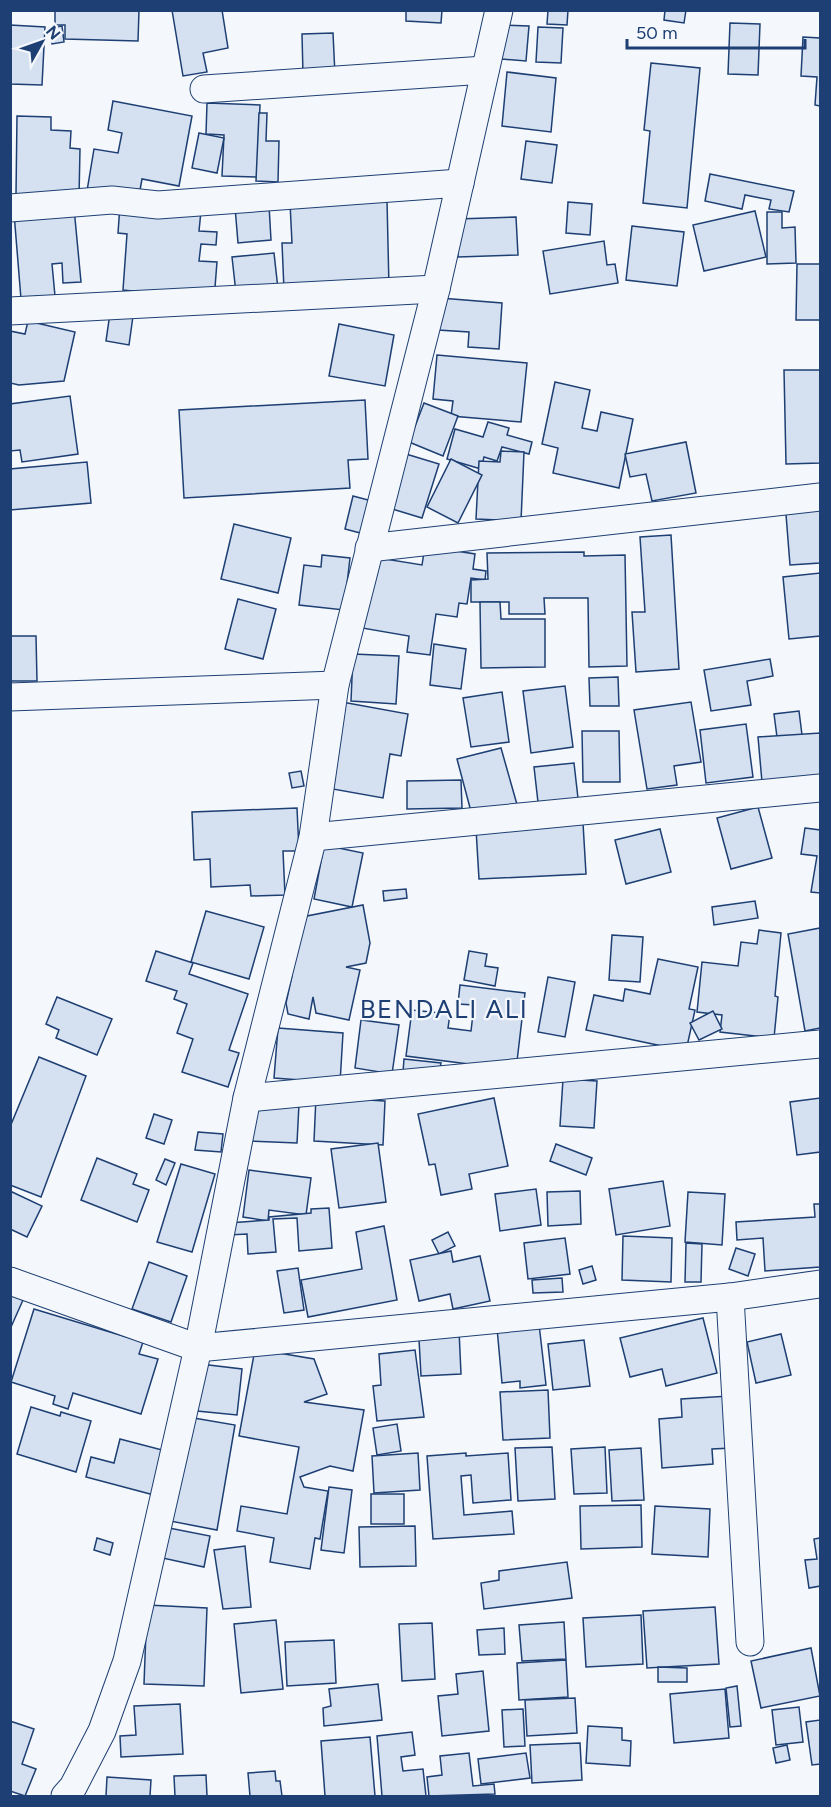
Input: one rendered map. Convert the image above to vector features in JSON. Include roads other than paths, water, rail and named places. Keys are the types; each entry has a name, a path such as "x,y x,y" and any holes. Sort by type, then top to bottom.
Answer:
{"street":[{"path":"65,1797 73,1787 102,1731 127,1661 198,1348 247,1098 313,837 335,685 436,289 499,10"},
{"path":"204,89 485,70"},
{"path":"10,208 112,200 158,206 460,183"},
{"path":"10,311 436,289"},
{"path":"369,548 820,497"},
{"path":"10,697 335,685"},
{"path":"313,837 820,788"},
{"path":"247,1098 820,1044"},
{"path":"10,1281 198,1348 730,1297 820,1284"},
{"path":"730,1297 750,1642"}],"district":[{"name":"BENDALI ALI","path":"444,1009"}]}
